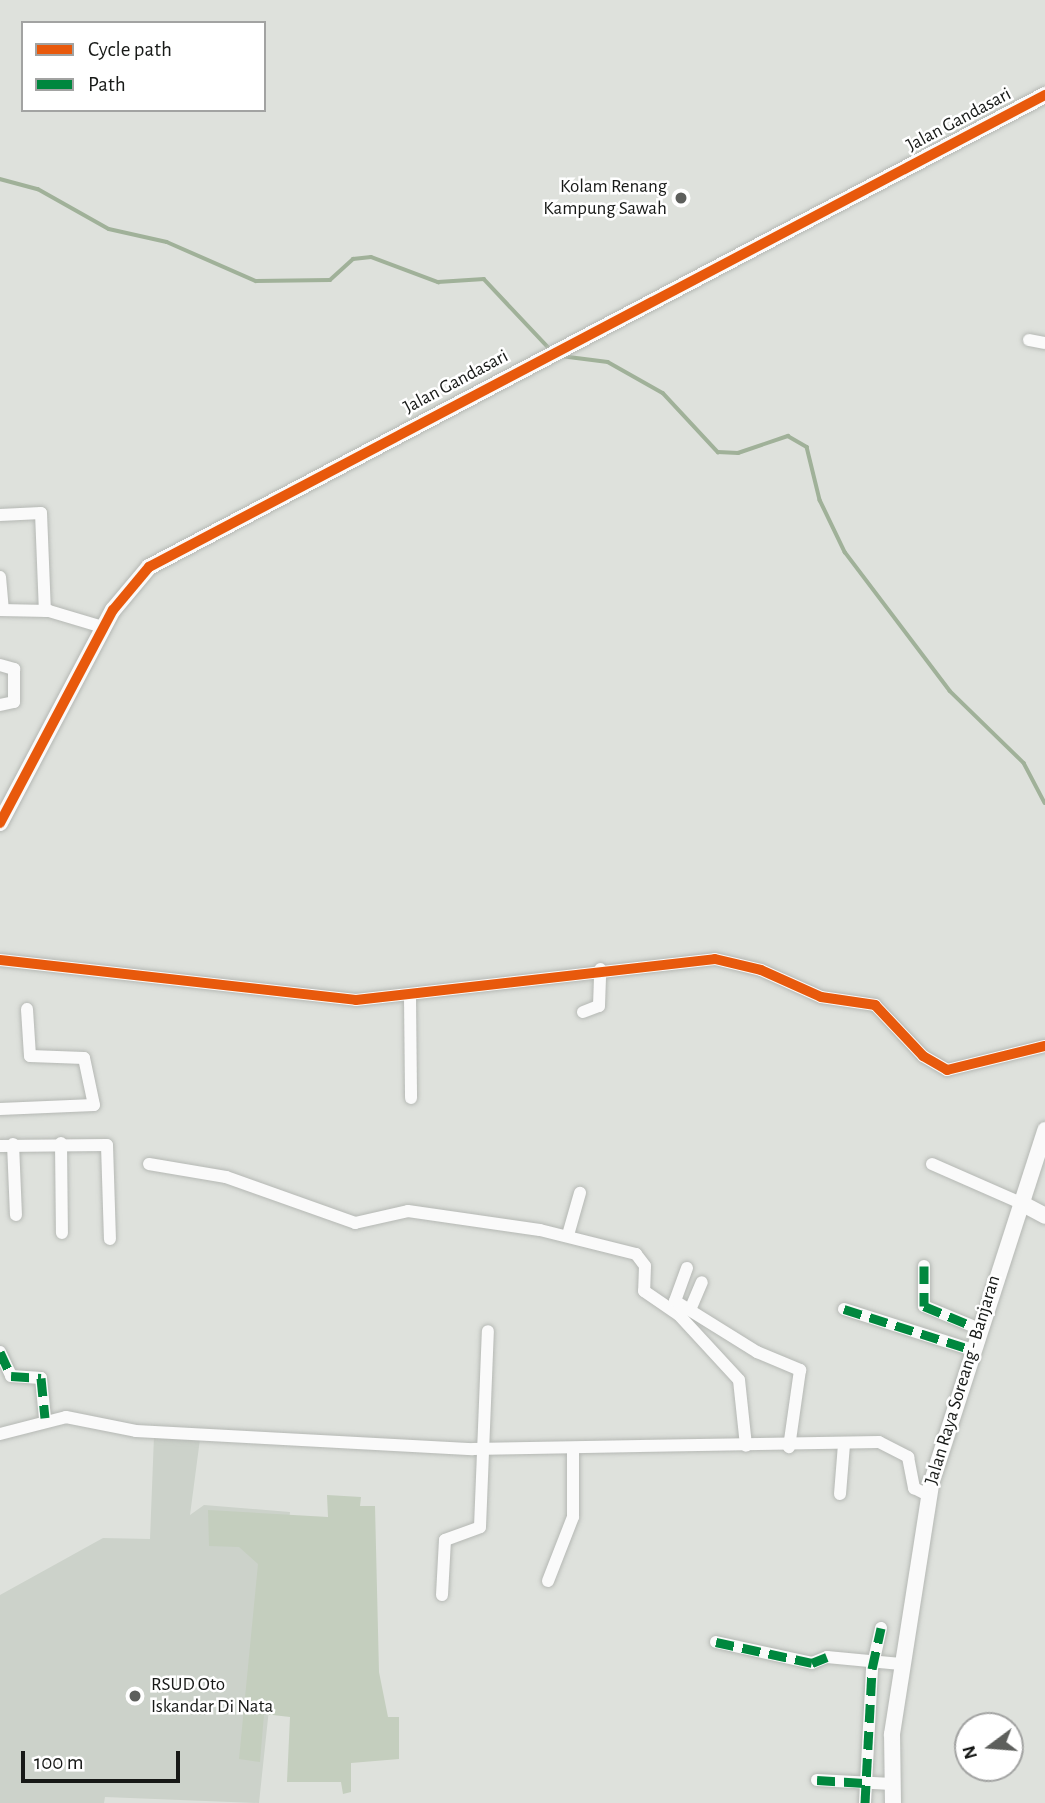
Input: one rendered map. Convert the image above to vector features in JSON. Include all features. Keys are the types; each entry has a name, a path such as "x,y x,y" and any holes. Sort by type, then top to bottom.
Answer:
{"street":[{"name":"Jalan Gandasari","path":"0,823 103,628 149,567 575,337 1045,95"},
{"path":"1029,341 1045,343"},
{"path":"0,515 41,513 45,611"},
{"path":"0,577 1,610 45,611 103,628"},
{"path":"0,665 15,669 14,702 0,705"},
{"path":"0,960 341,1000 410,997 600,969 715,959 761,970 821,998 875,1005 923,1056 947,1070 1040,1047"},
{"path":"583,1012 600,1005 600,969"},
{"path":"410,997 411,1098"},
{"path":"0,1109 94,1105 84,1058 30,1056 27,1009"},
{"name":"Jalan Raya Soreang - Banjaran","path":"893,1803 901,1664 928,1495 970,1349 1045,1130"},
{"path":"61,1143 62,1233"},
{"path":"16,1215 6,1145 107,1145 110,1239"},
{"path":"149,1164 226,1177 355,1223 408,1211 568,1235 643,1261 644,1292 679,1315 738,1380 746,1446"},
{"path":"932,1164 1045,1216"},
{"path":"568,1235 580,1193"},
{"path":"0,1203 15,1200"},
{"path":"924,1266 924,1306 977,1328"},
{"path":"687,1268 675,1299 757,1352 799,1368 789,1447"},
{"path":"690,1310 702,1282"},
{"path":"844,1310 970,1349"},
{"path":"442,1595 445,1540 480,1527 487,1449 488,1331"},
{"path":"0,1352 11,1376 41,1378 45,1418"},
{"path":"0,1434 45,1418 149,1432 487,1449 573,1449 673,1442 789,1447 879,1442 906,1455 914,1488 928,1495"},
{"path":"840,1494 844,1444"},
{"path":"548,1581 573,1517 573,1449"},
{"path":"865,1803 864,1783 874,1660 881,1628"},
{"path":"716,1642 812,1663 827,1657 901,1664"},
{"path":"817,1780 892,1784"}],"shaded area":[{"name":"RSUD Oto Iskandar Di Nata","path":"154,1436 200,1439 190,1515 204,1505 290,1512 259,1803 105,1797 104,1803 0,1803 0,1595 103,1538 150,1539"}],"green space":[{"path":"327,1495 361,1497 360,1506 375,1506 379,1672 388,1717 399,1717 399,1759 351,1763 351,1792 343,1794 341,1782 287,1782 290,1717 264,1714 260,1762 239,1759 258,1564 239,1547 209,1546 208,1510 328,1517"}],"waterway":[{"path":"0,179 38,189 109,229 167,242 256,281 330,280 353,259 371,257 438,282 484,279 551,350"},
{"path":"561,356 608,362 663,393 718,452 738,453 788,436 807,447 820,500 845,552 950,691 1024,763 1045,803"}],"marked path":[{"path":"924,1266 924,1306 977,1328"},
{"path":"844,1309 969,1349"},
{"path":"0,1352 11,1376 41,1378 45,1418"},
{"path":"865,1803 872,1669 881,1628"},
{"path":"716,1642 812,1663 827,1657"},
{"path":"817,1780 864,1783"}],"cycle path":[{"path":"0,823 113,610 149,567 1045,95"},
{"path":"0,960 356,1000 715,959 761,970 821,997 875,1005 923,1056 947,1070 1045,1046"}],"place":[{"name":"Kolam Renang Kampung Sawah","path":"681,198"},
{"name":"RSUD Oto Iskandar Di Nata","path":"135,1696"}]}
